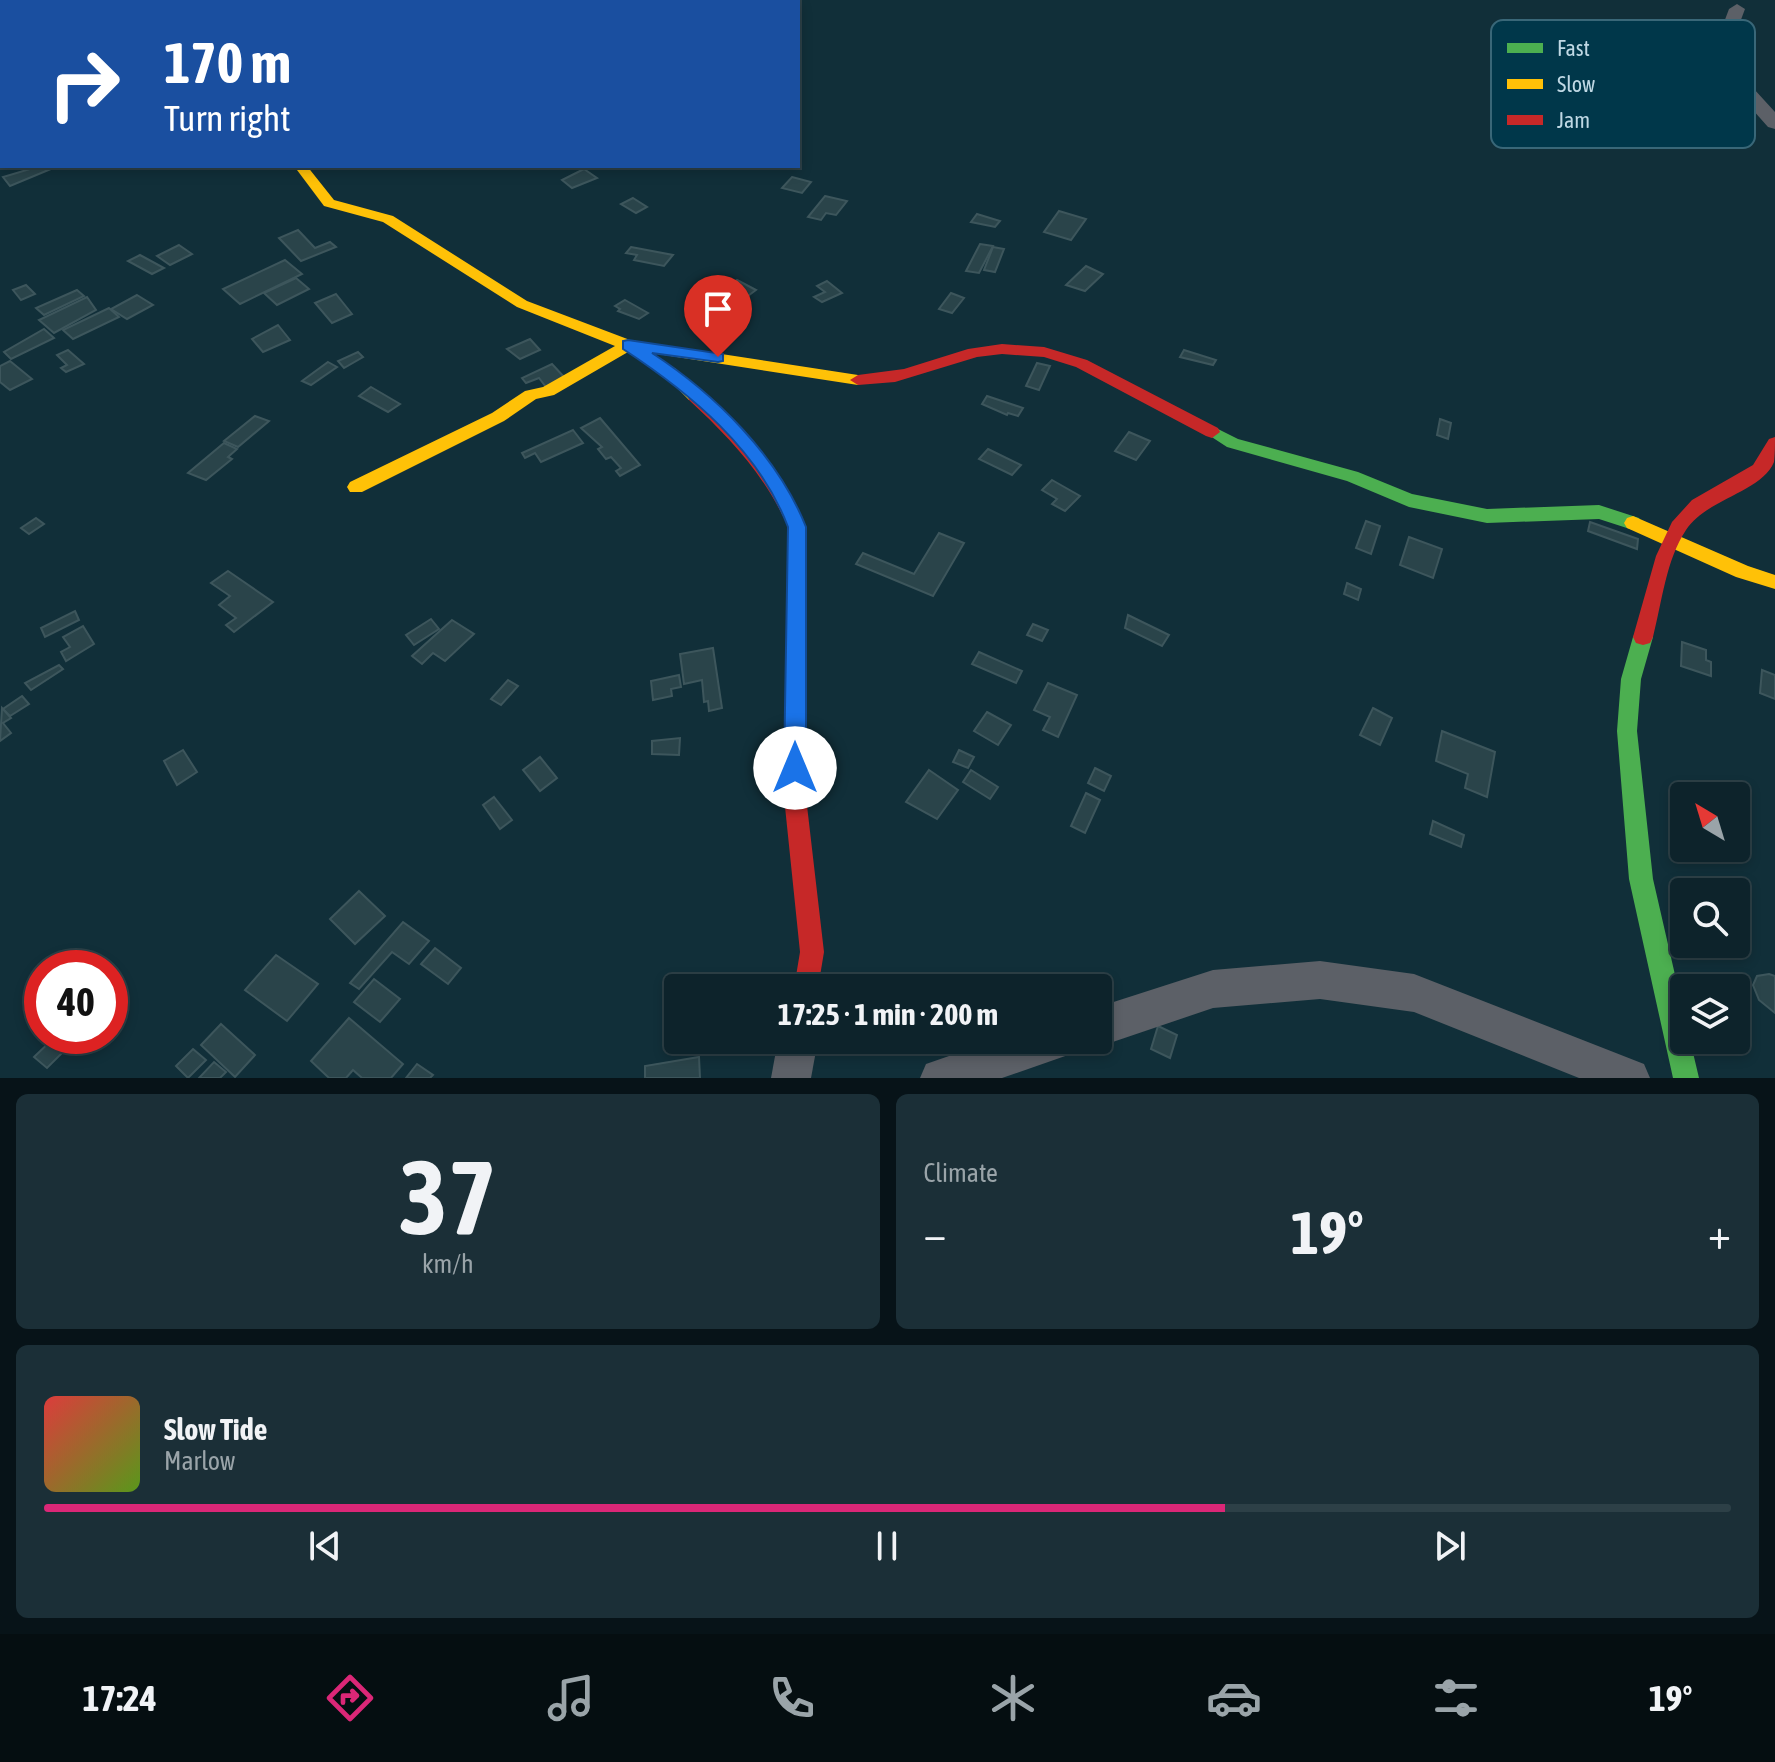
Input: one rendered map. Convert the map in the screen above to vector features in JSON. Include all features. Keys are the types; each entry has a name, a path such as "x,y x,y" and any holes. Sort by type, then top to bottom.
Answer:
{"street":[{"path":"1733,20 1737,9"},
{"path":"1755,101 1775,123"},
{"path":"302,168 329,203 388,219 522,304 628,345 671,373 754,451 785,497 797,527 795,797 812,952 808,974"},
{"path":"356,487 498,417 531,395 548,391 628,345 748,361 853,381 903,375 958,355 1011,350 1066,355 1096,368 1195,427 1233,443 1352,476 1409,500 1487,516 1599,512 1775,582"},
{"path":"1686,1078 1641,879 1627,731 1631,679 1671,541 1687,515 1709,499 1762,470 1770,459 1775,443"},
{"path":"1112,1022 1213,989 1320,980 1414,993 1630,1078"},
{"path":"791,1078 795,1054"},
{"path":"940,1078 1014,1054"}],"building":[{"path":"33,168 53,168 10,186 3,177"},
{"path":"584,169 597,178 572,188 562,180"},
{"path":"792,177 811,182 802,193 782,188"},
{"path":"825,196 847,201 836,215 826,213 821,220 808,217"},
{"path":"633,198 647,207 636,213 621,204"},
{"path":"1059,211 1086,219 1071,240 1044,232"},
{"path":"977,214 1000,221 995,227 971,222"},
{"path":"298,230 315,248 330,242 336,247 301,261 279,238"},
{"path":"980,244 993,246 979,273 966,271"},
{"path":"179,245 192,254 170,265 157,256"},
{"path":"631,247 673,255 664,266 634,260 637,255 626,253"},
{"path":"993,247 1004,249 995,272 984,270"},
{"path":"140,255 164,268 152,274 128,261"},
{"path":"285,260 302,274 240,304 223,289"},
{"path":"1086,266 1103,274 1085,291 1066,285"},
{"path":"296,278 309,289 277,305 264,293"},
{"path":"737,280 756,290 741,301 721,291"},
{"path":"827,281 842,293 822,302 814,297 825,292 817,286"},
{"path":"26,285 35,294 21,300 13,290"},
{"path":"77,290 84,296 44,315 36,308"},
{"path":"951,293 964,298 952,313 939,309"},
{"path":"336,294 352,314 332,323 315,303"},
{"path":"137,295 153,305 127,319 111,309"},
{"path":"87,297 96,310 54,333 39,320"},
{"path":"625,300 648,313 639,319 618,311 620,309 615,306"},
{"path":"109,308 119,317 73,339 63,330"},
{"path":"278,325 290,340 263,352 252,339"},
{"path":"44,329 54,338 11,359 4,352"},
{"path":"530,339 540,350 520,359 507,349"},
{"path":"68,350 84,364 66,372 61,368 67,365 57,355"},
{"path":"1184,350 1216,360 1213,365 1180,357"},
{"path":"358,352 363,357 344,368 338,361"},
{"path":"10,361 32,379 10,390 0,382 0,366"},
{"path":"328,362 337,367 311,385 302,381"},
{"path":"1037,363 1050,366 1039,390 1026,386"},
{"path":"552,364 565,378 546,387 539,378 526,383 522,378"},
{"path":"371,387 400,404 388,412 359,396"},
{"path":"987,396 1023,408 1018,416 1007,415 982,404"},
{"path":"255,416 269,421 238,447 224,441"},
{"path":"600,418 640,465 620,476 616,471 621,468 611,457 606,459 598,449 602,447 581,428"},
{"path":"1440,419 1451,423 1448,439 1437,435"},
{"path":"573,430 583,443 541,462 535,453 525,458 522,453"},
{"path":"1129,432 1150,441 1136,460 1115,451"},
{"path":"224,443 237,449 228,457 232,459 206,480 188,473"},
{"path":"988,449 1021,465 1012,475 979,459"},
{"path":"1052,480 1080,496 1065,511 1052,504 1057,499 1042,490"},
{"path":"36,518 44,524 29,534 21,528"},
{"path":"1366,521 1380,526 1371,554 1356,548"},
{"path":"1590,522 1638,539 1637,549 1588,531"},
{"path":"939,533 964,543 933,596 856,564 863,553 914,574"},
{"path":"1409,537 1442,549 1433,578 1400,565"},
{"path":"228,571 273,602 234,632 226,625 236,618 219,605 230,596 211,583"},
{"path":"1347,583 1361,589 1358,600 1344,594"},
{"path":"75,611 79,620 45,637 41,628"},
{"path":"1128,615 1169,635 1162,646 1125,628"},
{"path":"431,619 439,629 414,645 406,635"},
{"path":"452,620 474,634 445,661 433,653 422,664 412,656"},
{"path":"1033,624 1048,630 1042,641 1027,635"},
{"path":"83,626 94,644 66,661 61,652 70,647 63,637"},
{"path":"1682,642 1706,650 1706,660 1711,662 1711,676 1681,666"},
{"path":"713,648 722,708 709,711 708,701 704,702 702,680 684,684 680,654"},
{"path":"979,652 1022,671 1016,683 972,664"},
{"path":"59,665 63,669 31,690 25,683"},
{"path":"1762,670 1775,675 1775,699 1760,693"},
{"path":"679,675 681,687 671,689 672,696 653,700 651,681"},
{"path":"508,680 518,686 501,705 491,699"},
{"path":"1048,683 1077,695 1058,737 1043,730 1050,717 1034,710"},
{"path":"22,696 29,704 10,716 3,709"},
{"path":"2,708 11,718 3,723 11,733 0,741"},
{"path":"1373,708 1392,718 1380,745 1360,735"},
{"path":"987,712 1011,725 998,745 974,731"},
{"path":"1442,731 1495,752 1487,797 1465,788 1468,774 1436,761"},
{"path":"680,738 679,755 652,754 652,741"},
{"path":"183,750 197,772 177,785 164,761"},
{"path":"959,750 974,757 968,768 953,762"},
{"path":"540,757 557,778 540,791 523,770"},
{"path":"1095,768 1111,776 1104,791 1088,783"},
{"path":"929,770 958,790 937,819 906,802"},
{"path":"971,770 998,787 990,799 963,782"},
{"path":"1086,793 1100,800 1085,833 1071,826"},
{"path":"494,797 512,820 500,829 483,805"},
{"path":"1433,821 1464,835 1461,847 1430,834"},
{"path":"359,891 385,916 355,944 330,919"},
{"path":"403,922 429,941 409,964 392,952 359,989 350,983"},
{"path":"435,948 461,968 448,984 421,964"},
{"path":"276,955 318,984 287,1021 245,990"},
{"path":"1757,976 1775,976 1775,1013 1759,1000 1753,985"},
{"path":"374,979 400,999 380,1022 354,1002"},
{"path":"349,1018 403,1064 391,1078 362,1078 353,1070 346,1078 329,1078 311,1061"},
{"path":"221,1024 255,1055 235,1077 201,1045"},
{"path":"1158,1026 1177,1035 1170,1058 1151,1049"},
{"path":"193,1049 206,1060 188,1078 176,1066"},
{"path":"37,1054 61,1054 47,1068 34,1057"},
{"path":"699,1057 700,1078 645,1078 645,1066"},
{"path":"214,1062 226,1072 220,1078 199,1078"},
{"path":"417,1064 433,1075 430,1078 406,1078"}],"traffic: fast":[{"path":"1212,432 1233,443 1352,476 1409,500 1487,516 1599,512 1633,523"},
{"path":"1643,637 1631,679 1627,731 1641,879 1686,1078"}],"traffic: slow":[{"path":"302,168 329,203 388,219 522,304 628,345 671,373 695,396"},
{"path":"356,487 498,417 531,395 548,391 628,345 858,380"},
{"path":"1633,523 1743,572 1775,582"}],"traffic: jam":[{"path":"858,380 907,374 977,352 1024,349 1082,364 1212,432"},
{"path":"695,396 754,455 777,487 797,527 795,797 812,952 808,974"},
{"path":"1643,637 1665,556 1678,527 1698,505 1759,470 1775,443"}],"route":[{"path":"718,357 628,345 671,373 754,451 785,497 797,527 794,560 795,768"}]}
